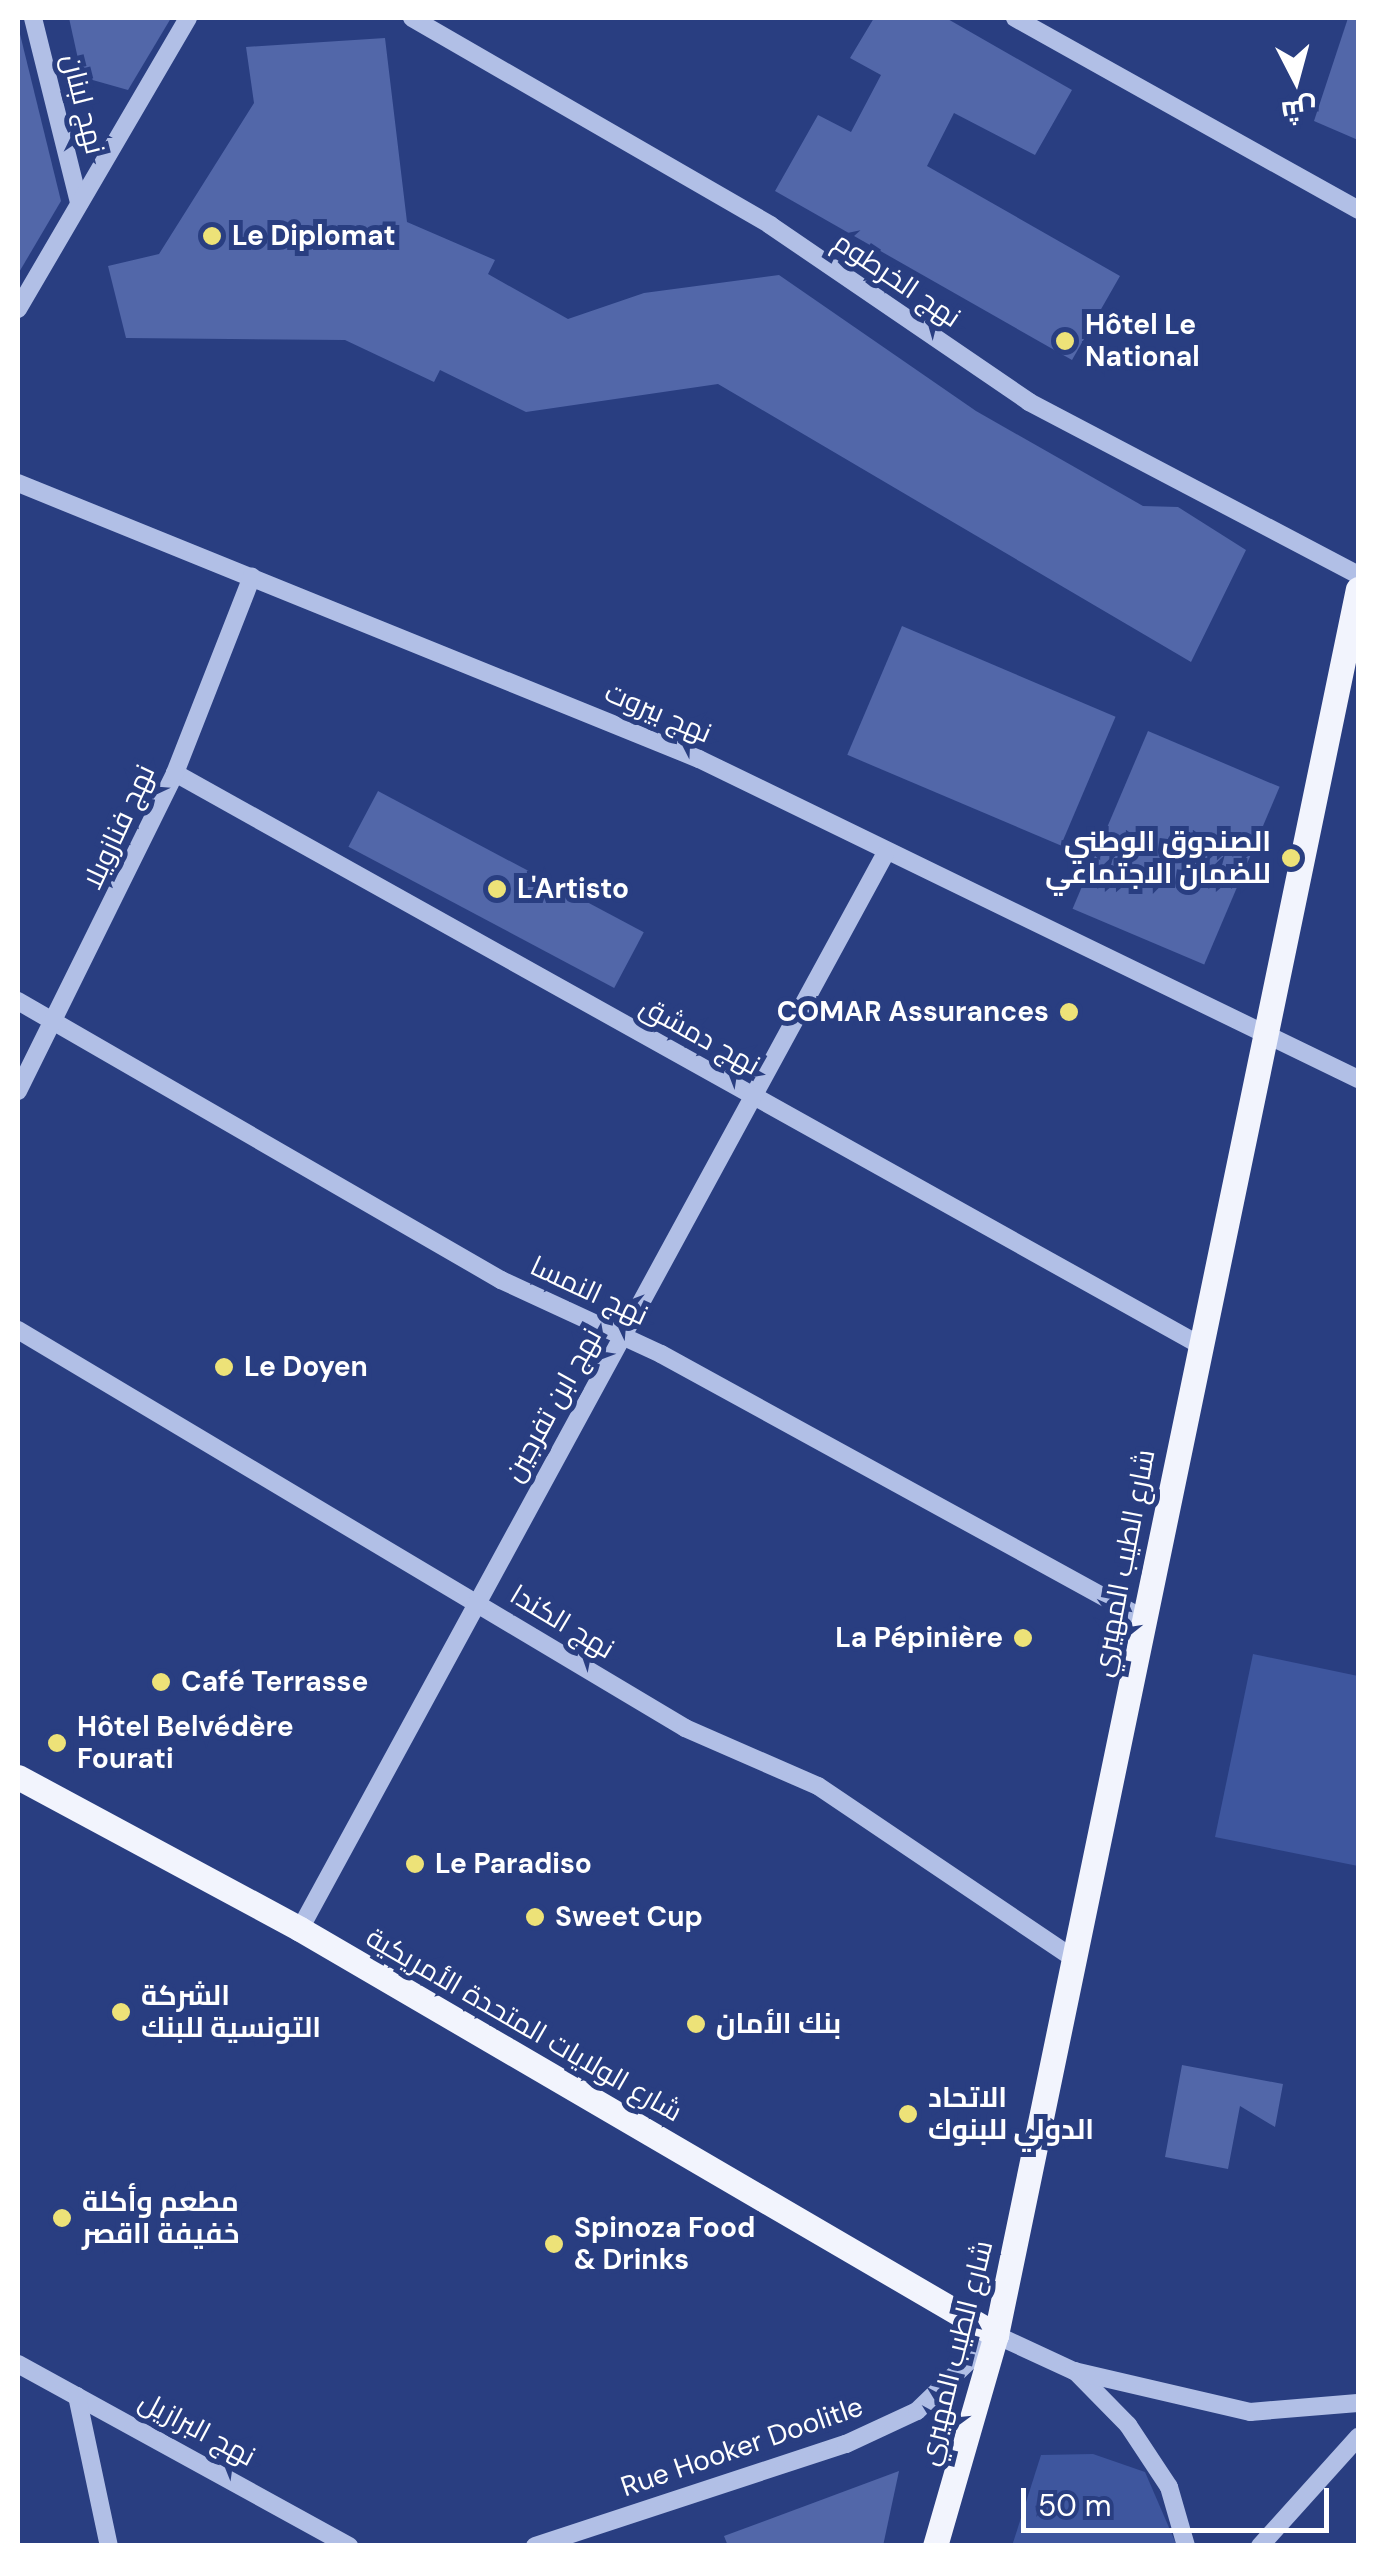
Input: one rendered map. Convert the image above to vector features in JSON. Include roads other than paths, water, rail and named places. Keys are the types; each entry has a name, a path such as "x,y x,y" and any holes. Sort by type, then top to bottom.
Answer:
{"main road":[{"name":"شارع الطيب المهيري","path":"936,2546 996,2335 1076,1960 1262,1028 1358,589"},
{"name":"شارع الولايات المتحدة الأمريكية","path":"18,1777 300,1929 996,2335"}],"street":[{"name":"نهج لبنان","path":"34,18 79,203"},
{"path":"18,309 188,18"},
{"name":"نهج الخرطوم","path":"412,18 770,225 1029,402 1358,575"},
{"path":"1014,18 1358,210"},
{"name":"نهج بيروت","path":"18,483 699,759 884,856 1262,1028 1358,1079"},
{"name":"نهج فنازويلا","path":"18,1092 57,1025 176,773 252,576"},
{"name":"نهج دمشق","path":"176,773 1198,1344"},
{"name":"نهج ابن تفرجين","path":"300,1929 884,856"},
{"name":"نهج النمسا","path":"18,1001 622,1340 1144,1619"},
{"name":"نهج الكندا","path":"18,1330 685,1728 818,1786 1076,1960"},
{"path":"996,2335 1074,2371 1250,2412 1358,2403"},
{"name":"Rue Hooker Doolitle","path":"535,2546 846,2444 917,2411 996,2335"},
{"name":"نهج البرازيل","path":"18,2364 349,2546"},
{"path":"1074,2371 1128,2425 1170,2487 1186,2546"},
{"path":"78,2396 109,2546"},
{"path":"1260,2546 1358,2437"}],"place":[{"name":"Le Diplomat","path":"212,236"},
{"name":"Hôtel Le National","path":"1065,341"},
{"name":"الصندوق الوطني للضمان الاجتماعي","path":"1291,858"},
{"name":"L'Artisto","path":"497,889"},
{"name":"COMAR Assurances","path":"1069,1012"},
{"name":"Le Doyen","path":"224,1367"},
{"name":"La Pépinière","path":"1023,1638"},
{"name":"Café Terrasse","path":"161,1682"},
{"name":"Hôtel Belvédère Fourati","path":"57,1743"},
{"name":"Le Paradiso","path":"415,1864"},
{"name":"Sweet Cup","path":"535,1917"},
{"name":"الشركة التونسية للبنك","path":"121,2012"},
{"name":"بنك الأمان","path":"696,2024"},
{"name":"الاتحاد الدولي للبنوك","path":"908,2114"},
{"name":"مطعم وأكلة خفيفة ااقصر","path":"62,2218"},
{"name":"Spinoza Food & Drinks","path":"554,2244"}]}
